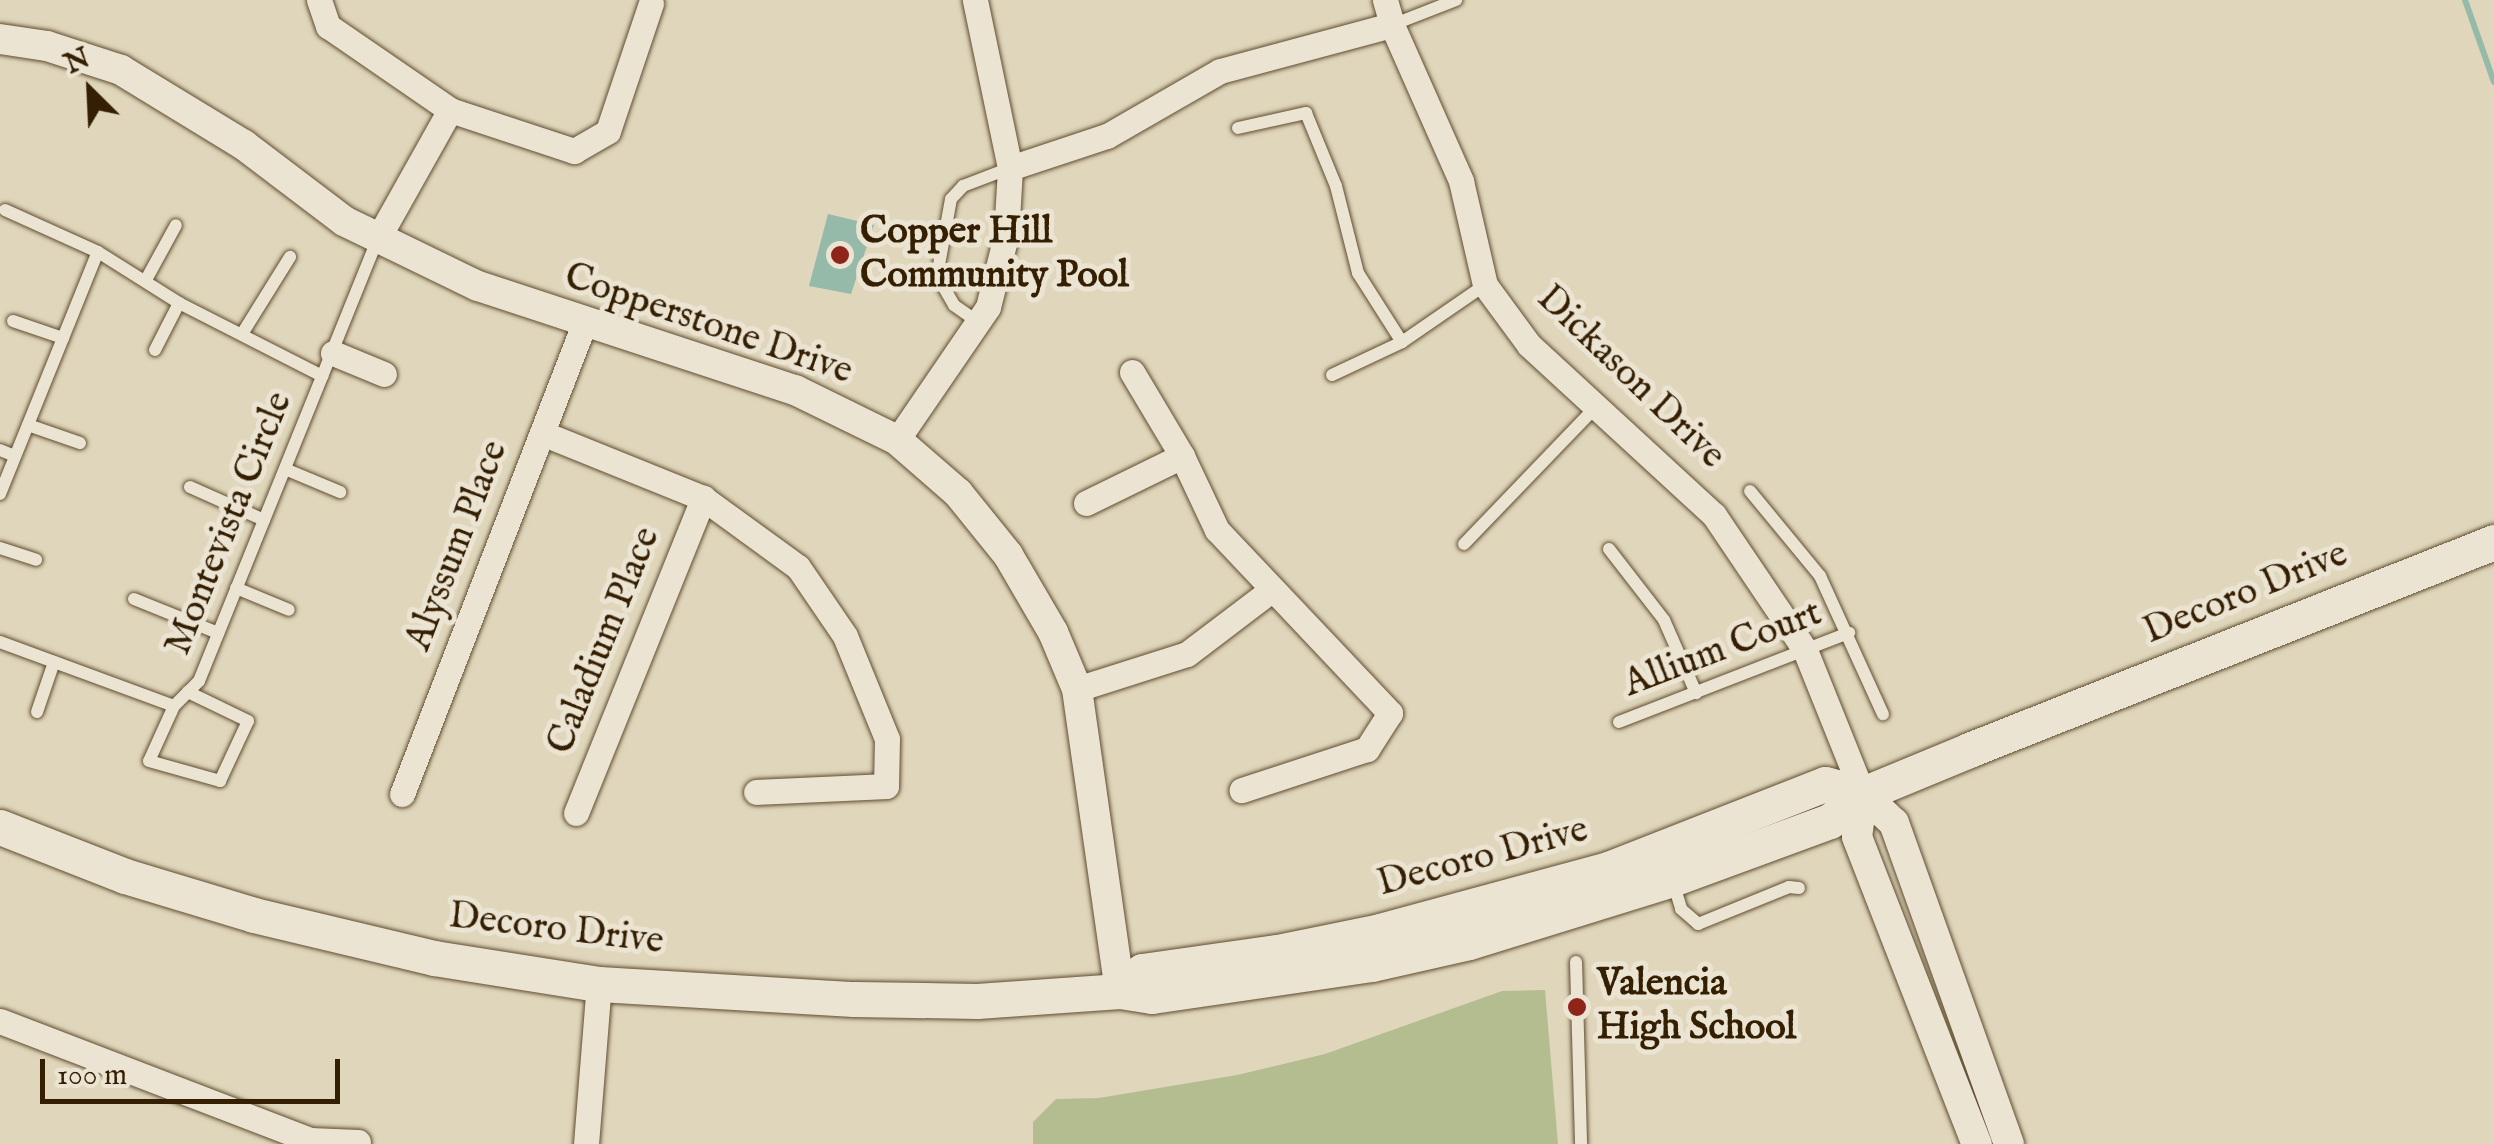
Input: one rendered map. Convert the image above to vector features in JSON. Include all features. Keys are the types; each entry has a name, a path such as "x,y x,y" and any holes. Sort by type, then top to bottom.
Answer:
{"main road":[{"name":"Decoro Drive","path":"0,828 125,876 254,914 434,958 599,984 854,999 977,1001 1120,991 1152,996 1372,964 1469,942 1672,879 1830,821 1862,794 2494,542"},
{"name":"Decoro Drive","path":"1120,991 1142,970 1278,952 1380,930 1608,869 1825,784 1862,794"}],"street":[{"path":"320,0 328,26 450,110 574,151 608,130 651,3"},
{"path":"897,440 988,306 1006,236 1010,168 976,0"},
{"path":"1010,168 1107,136 1220,71 1388,13"},
{"name":"Dickason Drive","path":"1388,13 1461,181 1485,286 1529,345 1714,515 1806,650 1862,794 1894,823 2008,1144"},
{"name":"Copperstone Drive","path":"0,39 47,46 121,70 244,145 377,240 478,286 584,324 795,390 897,440 958,493 1008,555 1053,632 1077,688 1120,991"},
{"path":"377,240 450,110"},
{"name":"Alyssum Place","path":"402,794 584,324"},
{"path":"328,365 384,374"},
{"path":"1132,372 1182,456 1217,530 1270,591 1390,714 1367,750 1242,790"},
{"path":"542,433 703,498 798,567 845,636 887,739 886,786 756,792"},
{"path":"1086,503 1182,456"},
{"name":"Caladium Place","path":"576,812 703,498"},
{"path":"1077,688 1187,654 1270,591"},
{"name":"Dickason Drive","path":"1862,794 1857,837 1977,1144"},
{"path":"586,1144 599,984"},
{"path":"0,1021 310,1140 358,1142"}],"lane":[{"path":"1388,13 1456,0"},
{"path":"1238,128 1306,114 1336,186 1358,272 1402,342"},
{"path":"978,322 954,305 937,276 951,199 963,186 1010,168"},
{"path":"5,210 98,252 242,334 328,365"},
{"path":"146,278 176,225"},
{"name":"Montevista Circle","path":"0,642 174,706 199,681 377,240"},
{"path":"0,494 98,252"},
{"path":"242,334 290,257"},
{"path":"1332,375 1402,342 1485,286"},
{"path":"155,350 180,302"},
{"path":"13,321 63,338"},
{"path":"1464,544 1596,408"},
{"path":"28,425 80,443"},
{"path":"0,450 16,456"},
{"path":"285,469 340,492"},
{"path":"190,486 264,520"},
{"path":"1750,491 1820,576 1884,714"},
{"path":"0,548 36,560"},
{"path":"1609,549 1664,620 1696,693"},
{"path":"236,588 289,610"},
{"path":"134,600 218,633"},
{"name":"Allium Court","path":"1619,722 1849,632"},
{"path":"37,712 54,662"},
{"path":"174,706 149,760 220,780 248,722 188,692"},
{"path":"1672,879 1681,909 1698,924 1788,887 1799,888"},
{"path":"1576,962 1582,1144"}],"shaded area":[{"name":"Copper Hill Community Pool","path":"828,214 874,225 851,294 809,286"},
{"path":"1545,990 1558,1144 1033,1144 1033,1122 1056,1099 1099,1098 1237,1075 1325,1054 1502,991"}],"waterway":[{"path":"2465,0 2494,82"}],"place":[{"name":"Copper Hill Community Pool","path":"840,255"},
{"name":"Valencia High School","path":"1577,1007"}]}
